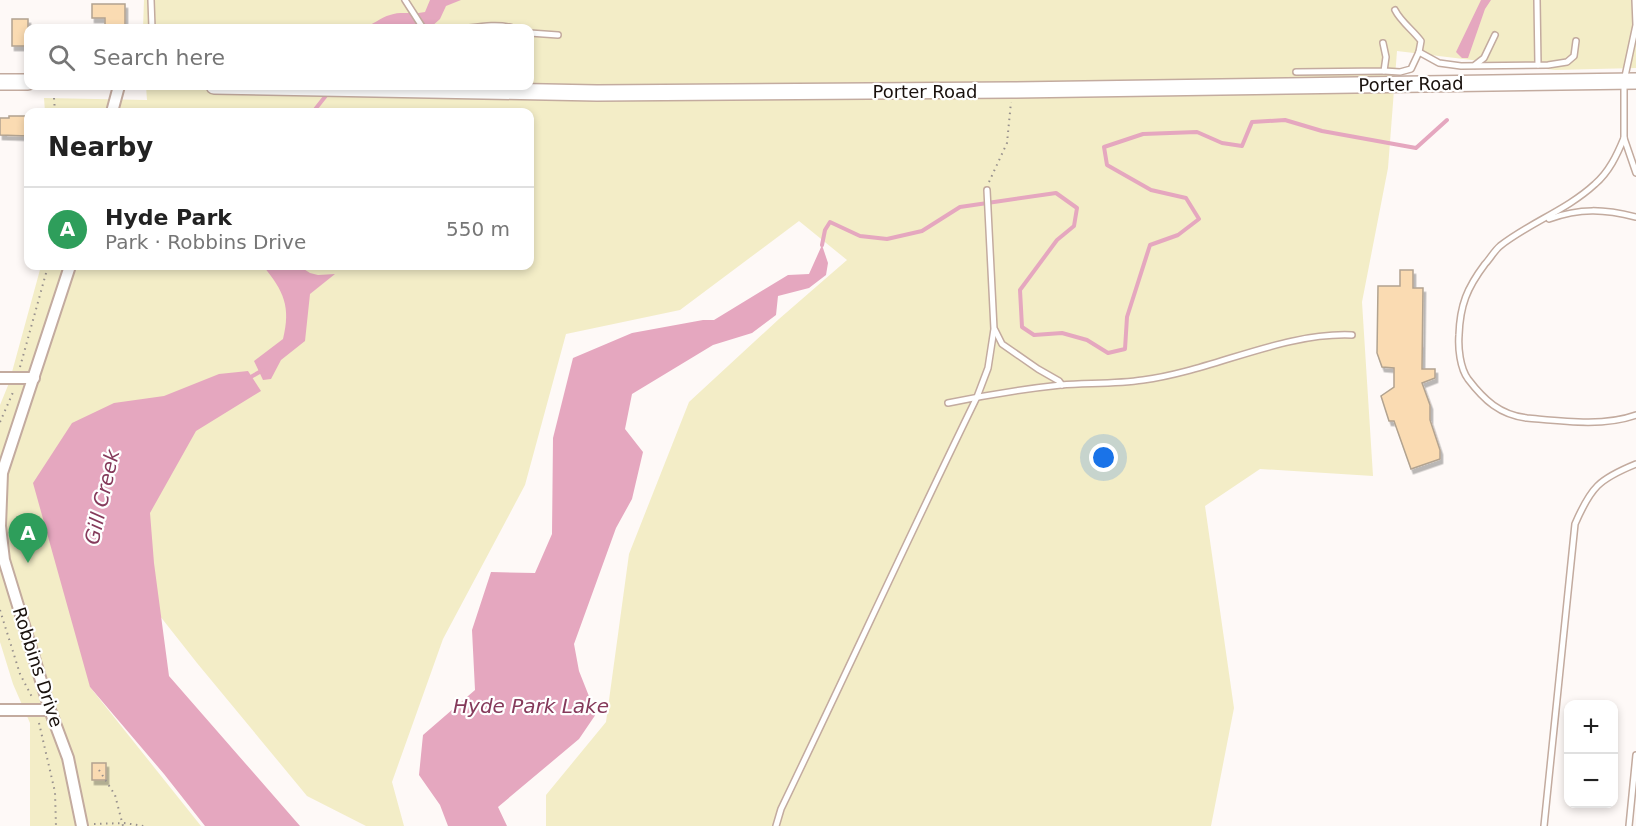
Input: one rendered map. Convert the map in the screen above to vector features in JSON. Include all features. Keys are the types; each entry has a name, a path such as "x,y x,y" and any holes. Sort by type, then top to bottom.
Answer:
{"main road":[{"name":"Porter Road","path":"506,90 597,93 1011,90 1630,81"},
{"path":"0,82 24,82"}],"street":[{"path":"113,108 118,90"},
{"name":"Robbins Drive","path":"69,270 3,473 0,526 4,560 50,710 68,758 82,825"},
{"path":"0,378 34,378"},
{"path":"0,710 50,710"}],"lane":[{"path":"152,0 152,24"},
{"path":"405,0 420,24"},
{"path":"1537,0 1538,65"},
{"path":"1635,0 1636,25 1624,138 1614,161 1597,183 1571,203 1498,247 1470,285 1460,314 1458,347 1465,375 1480,396 1498,410 1522,417 1593,421 1625,419 1636,415"},
{"path":"1296,72 1400,72 1411,69 1419,52 1421,41 1413,29 1398,17 1395,10"},
{"path":"534,33 558,35"},
{"path":"1474,66 1484,58 1495,34"},
{"path":"1419,52 1439,63 1474,66 1538,65 1567,62 1574,56 1576,41"},
{"path":"1383,43 1386,57 1384,71"},
{"path":"1624,138 1636,172"},
{"path":"776,826 781,809 867,629 893,568 977,397 988,368 994,329 987,190"},
{"path":"1536,224 1568,212 1593,210 1636,217"},
{"path":"994,329 1002,344 1062,385"},
{"path":"948,403 1062,385 1143,380 1203,368 1286,342 1342,334 1352,335"},
{"path":"1544,826 1575,524 1587,497 1609,475 1636,464"},
{"path":"1629,826 1636,755"}],"path":[{"path":"987,190 991,175 1008,143 1012,109 1011,90"},
{"path":"54,98 55,108"},
{"path":"0,422 18,378 47,270"},
{"path":"0,610 20,674 36,710 55,792 56,826"},
{"path":"99,770 115,795 123,824"},
{"path":"82,825 144,826"}],"shaded area":[{"path":"144,0 1636,0 1636,68 1555,70 1397,51 1388,168 1362,302 1373,476 1260,469 1205,506 1234,708 1211,826 546,826 546,795 606,722 629,554 689,402 847,260 799,221 680,310 566,334 525,485 443,639 392,782 404,826 366,826 307,796 130,578 90,687 201,826 30,826 30,723 13,684 0,642 0,405 9,383 40,270 534,270 534,108 45,108 44,98 147,100 146,90 534,90 534,24 143,24"}],"water":[{"path":"430,0 461,0 446,6 440,19 434,24 372,24 394,14 425,12"},
{"path":"1481,0 1491,0 1485,9 1468,58 1462,58 1456,52"},
{"name":"Hyde Park Lake","path":"822,245 828,263 826,275 809,288 778,296 776,315 752,333 713,345 632,394 625,429 643,452 632,499 616,528 574,644 579,671 596,714 579,739 498,807 507,826 448,826 440,805 419,775 423,735 475,690 472,630 491,572 535,573 552,534 553,438 573,358 632,333 714,320 788,275 809,274"},
{"path":"266,270 305,270 318,275 335,274 310,294 305,341 281,360 271,379 263,380 254,361 283,339 285,328 286,308 276,283"},
{"path":"248,371 261,391 196,431 150,513 154,563 169,676 300,826 205,826 90,687 33,483 72,423 114,403 164,396 219,374"}],"building":[{"path":"92,4 125,4 125,24 105,24 105,18 92,18"},
{"path":"12,19 28,19 28,24 24,24 24,46 12,46"},
{"path":"9,116 24,116 24,136 0,135 0,118 9,118"},
{"path":"1400,270 1413,270 1413,288 1423,288 1422,369 1435,369 1435,378 1422,383 1430,405 1430,420 1440,450 1440,459 1411,469 1394,421 1389,421 1381,396 1394,387 1394,368 1382,367 1377,353 1378,286 1400,286"},
{"path":"92,763 106,763 106,780 92,780"}],"waterway":[{"name":"Gill Creek","path":"316,108 328,93"},
{"path":"822,245 825,230 830,222 860,236 887,239 922,231 960,207 1056,193 1077,208 1074,226 1057,240 1020,290 1022,327 1034,335 1062,333 1087,340 1108,353 1125,349 1127,317 1150,245 1178,235 1199,219 1186,198 1151,190 1107,165 1104,147 1143,134 1197,132 1222,143 1242,146 1252,122 1285,120 1322,131 1416,148 1447,120"},
{"name":"Gill Creek","path":"249,378 263,370"}],"place":[{"name":"Hyde Park","path":"28,563"}]}
